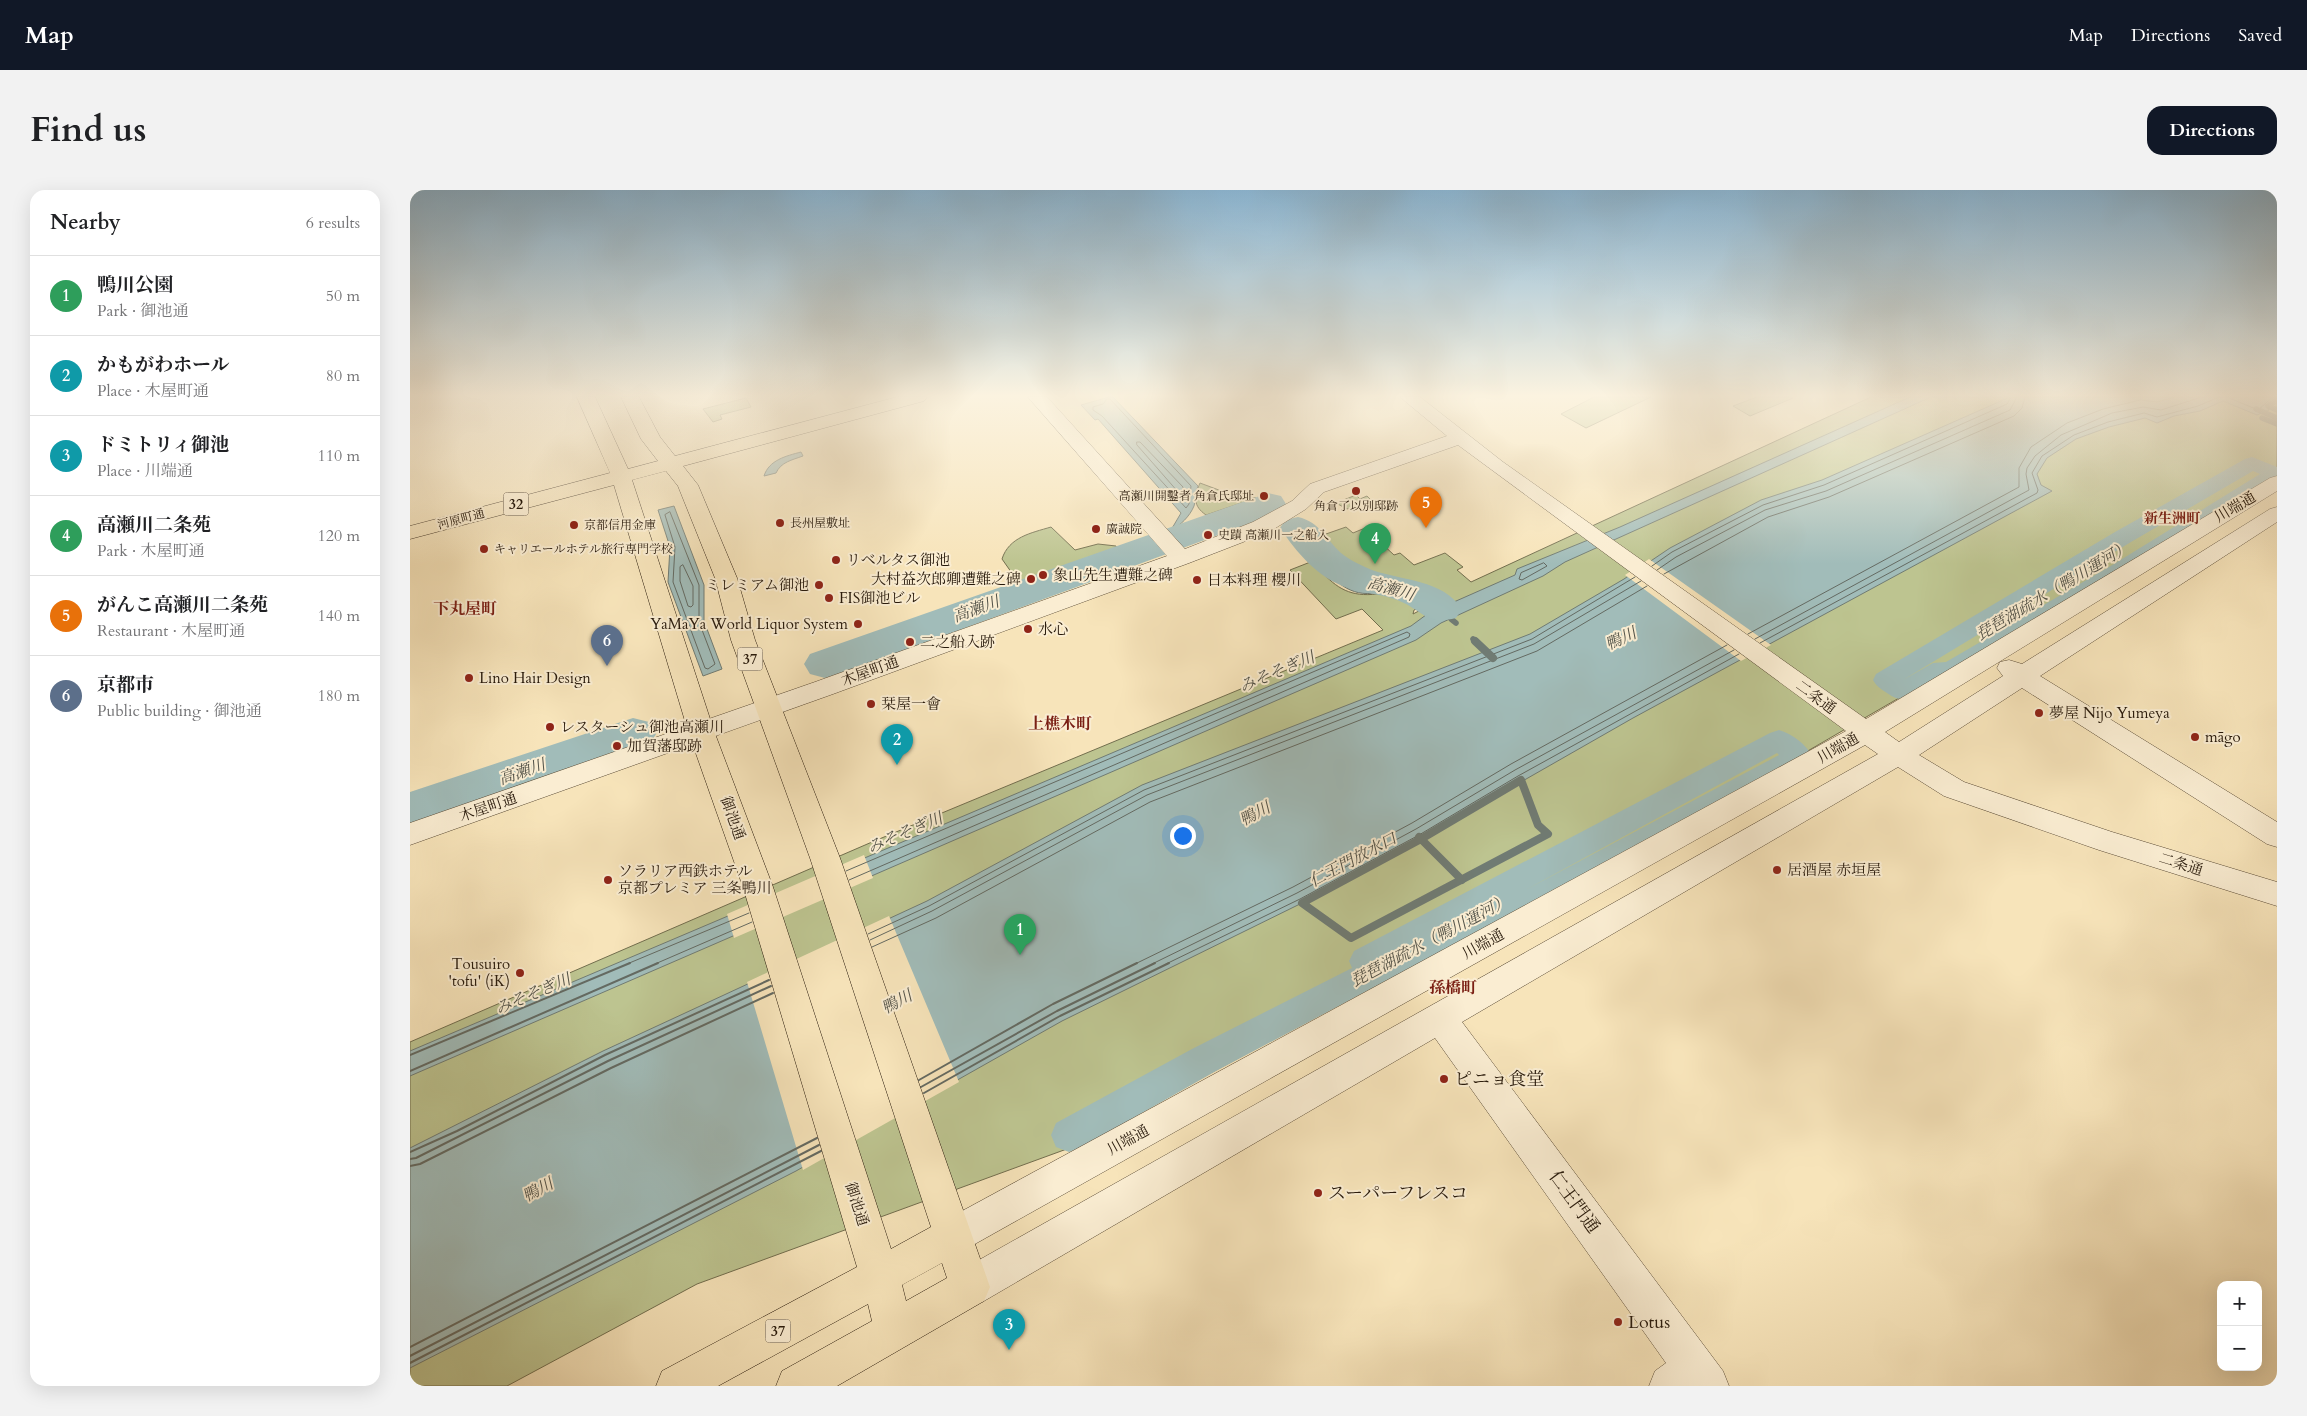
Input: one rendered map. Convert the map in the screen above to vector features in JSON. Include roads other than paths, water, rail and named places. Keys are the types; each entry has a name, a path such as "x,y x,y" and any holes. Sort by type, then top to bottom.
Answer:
{"main road":[{"name":"御池通","path":"611,453 621,476 701,732 758,887 895,1330"},
{"name":"37","path":"663,453 688,485 726,578 743,640 826,858 970,1286"},
{"name":"河原町通","path":"410,533 709,453"},
{"name":"川端通","path":"677,1386 953,1236"},
{"name":"川端通","path":"797,1386 970,1286"}],"street":[{"path":"1087,453 1172,547"},
{"name":"木屋町通","path":"410,834 769,707 1172,547 1260,527 1299,505 1317,488 1418,453"},
{"name":"二条通","path":"1481,453 1898,756 1954,788 2109,842 2277,894"},
{"name":"川端通","path":"953,1236 1865,732 2277,482"},
{"name":"川端通","path":"970,1286 1898,756 2021,675 2277,513"},
{"path":"1990,656 2277,836"},
{"name":"仁王門通","path":"1440,1018 1690,1380"}],"water":[{"path":"798,453 801,453 803,456 784,464 776,473 764,476 774,462"},
{"path":"1128,453 1166,453 1198,486 1192,510 1181,523 1171,530 1181,513"},
{"path":"1785,453 1807,453 1565,562 1543,576 1441,623 1416,640 410,1076 410,1051 1411,626 1430,612 1430,608 1441,602 1447,605 1515,575 1517,569 1620,527"},
{"name":"鴨川","path":"1884,453 2055,453 2047,458 2037,474 2041,485 2052,491 1633,718 1421,839 1302,903 1062,1021 796,1171 410,1368 410,1148 603,1051 927,901 1142,785 1530,634 1624,579 1670,548 1761,500 1822,480"},
{"path":"674,506 704,585 704,621 722,669 703,676 668,582 670,547 658,510"},
{"path":"1329,563 1391,582 1392,588 1372,593 1355,592 1339,583 1324,569"}],"waterway":[{"path":"2252,463 2275,473 2072,599 1947,672 1942,669 1903,692 1885,680 2123,537 2252,463"},
{"name":"高瀬川","path":"825,664 1268,504"},
{"name":"高瀬川","path":"1298,528 1329,563 1360,579 1411,591 1442,609"},
{"path":"1451,619 1456,623"},
{"path":"1475,641 1493,658"},
{"name":"高瀬川","path":"410,811 633,734"},
{"name":"琵琶湖疏水（鴨川運河）","path":"1779,740 1799,756 1382,982 1374,972 1365,961 1779,740"},
{"name":"仁王門放水口","path":"1421,839 1521,780 1538,825 1548,834 1462,880"},
{"name":"仁王門放水口","path":"1421,839 1462,880"},
{"name":"仁王門放水口","path":"1421,839 1302,903 1351,938 1462,880"},
{"name":"仁王門放水口","path":"1561,848 1566,852 1480,899 1369,958 1364,953 1561,848"},
{"name":"仁王門放水口","path":"1480,899 1490,909"},
{"name":"琵琶湖疏水（鴨川運河）","path":"1374,972 1390,964"},
{"name":"琵琶湖疏水（鴨川運河）","path":"1069,1135 1204,1060 1374,972"}],"place":[{"name":"角倉了以別邸跡","path":"1356,491"},
{"name":"高瀬川開鑿者 角倉氏邸址","path":"1264,496"},
{"name":"長州屋敷址","path":"780,523"},
{"name":"京都信用金庫","path":"574,525"},
{"name":"がんこ高瀬川二条苑","path":"1426,528"},
{"name":"廣誠院","path":"1096,529"},
{"name":"史蹟 高瀬川一之船入","path":"1208,535"},
{"name":"キャリエールホテル旅行専門学校","path":"484,549"},
{"name":"リベルタス御池","path":"836,560"},
{"name":"高瀬川二条苑","path":"1375,564"},
{"name":"象山先生遭難之碑","path":"1043,575"},
{"name":"大村益次郎卿遭難之碑","path":"1031,579"},
{"name":"日本料理 櫻川","path":"1197,580"},
{"name":"ミレミアム御池","path":"819,585"},
{"name":"FIS御池ビル","path":"829,598"},
{"name":"YaMaYa World Liquor System","path":"858,624"},
{"name":"水心","path":"1028,629"},
{"name":"二之船入跡","path":"910,642"},
{"name":"京都市","path":"607,666"},
{"name":"Lino Hair Design","path":"469,678"},
{"name":"栞屋一會","path":"871,704"},
{"name":"夢屋 Nijo Yumeya","path":"2039,713"},
{"name":"レスターシュ御池高瀬川","path":"550,727"},
{"name":"māgo","path":"2195,737"},
{"name":"加賀藩邸跡","path":"617,746"},
{"name":"かもがわホール","path":"897,765"},
{"name":"居酒屋 赤垣屋","path":"1777,870"},
{"name":"ソラリア西鉄ホテル 京都プレミア 三条鴨川","path":"608,880"},
{"name":"鴨川公園","path":"1020,955"},
{"name":"Tousuiro 'tofu' (iK)","path":"520,973"},
{"name":"ピニョ食堂","path":"1444,1079"},
{"name":"スーパーフレスコ","path":"1318,1193"},
{"name":"Lotus","path":"1618,1322"},
{"name":"ドミトリィ御池","path":"1009,1350"}],"district":[{"name":"新生洲町","path":"2172,518"},
{"name":"下丸屋町","path":"465,609"},
{"name":"上樵木町","path":"1060,724"},
{"name":"孫橋町","path":"1453,988"}],"water label":[{"name":"みそそぎ川","path":"1277,672"},
{"name":"みそそぎ川","path":"905,833"},
{"name":"みそそぎ川","path":"533,994"}]}
